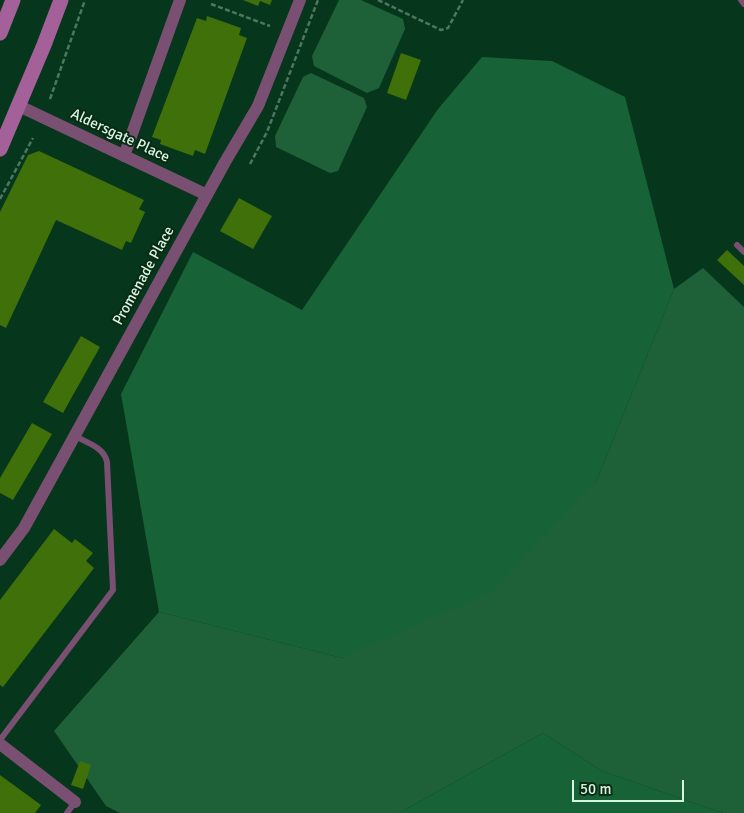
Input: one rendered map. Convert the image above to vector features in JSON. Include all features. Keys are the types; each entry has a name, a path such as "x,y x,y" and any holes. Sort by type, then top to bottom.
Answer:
{"main road":[{"path":"0,33 13,0"},
{"path":"0,149 61,0"}],"street":[{"path":"124,156 180,0"},
{"name":"Promenade Place","path":"0,560 24,528 258,106 300,0"},
{"name":"Aldersgate Place","path":"18,106 207,195"},
{"path":"0,744 71,808"}],"lane":[{"path":"741,0 744,4"},
{"path":"738,246 744,252"},
{"path":"0,740 113,590 106,456 100,450 75,436"}],"path":[{"path":"50,99 86,0"},
{"path":"250,164 267,132 318,0"},
{"path":"378,0 440,30 448,28 463,0"},
{"path":"211,4 270,26"},
{"path":"0,199 33,138"}],"green space":[{"path":"339,0 361,0 403,19 405,29 379,88 367,93 314,66 312,56"},
{"path":"482,57 552,61 625,97 674,289 596,482 489,593 342,658 159,612 121,394 193,252 302,310 438,109"},
{"path":"311,73 364,98 367,107 338,171 330,173 276,147 275,136 303,77"},
{"path":"703,268 744,307 744,813 723,813 602,771 543,733 399,813 120,813 106,806 54,731 159,612 342,658 596,482 674,289"},
{"path":"543,733 602,771 723,813 399,813"}],"building":[{"path":"243,0 272,0 270,5 260,1 258,6"},
{"path":"207,16 241,28 239,35 247,38 205,154 195,150 193,156 160,144 161,140 152,137 197,18 206,21"},
{"path":"401,53 421,60 406,100 387,93"},
{"path":"39,151 144,200 139,209 145,212 131,243 126,241 122,250 56,220 6,328 0,325 0,212 28,155"},
{"path":"239,198 272,216 253,249 220,231"},
{"path":"727,250 744,266 744,285 717,260"},
{"path":"81,336 100,347 63,413 43,402"},
{"path":"32,423 52,434 13,500 0,493 0,478"},
{"path":"54,529 72,543 75,539 93,553 86,561 94,568 3,687 0,685 0,600"},
{"path":"80,761 91,765 83,789 71,785"},
{"path":"0,775 41,805 35,813 0,813"}]}
